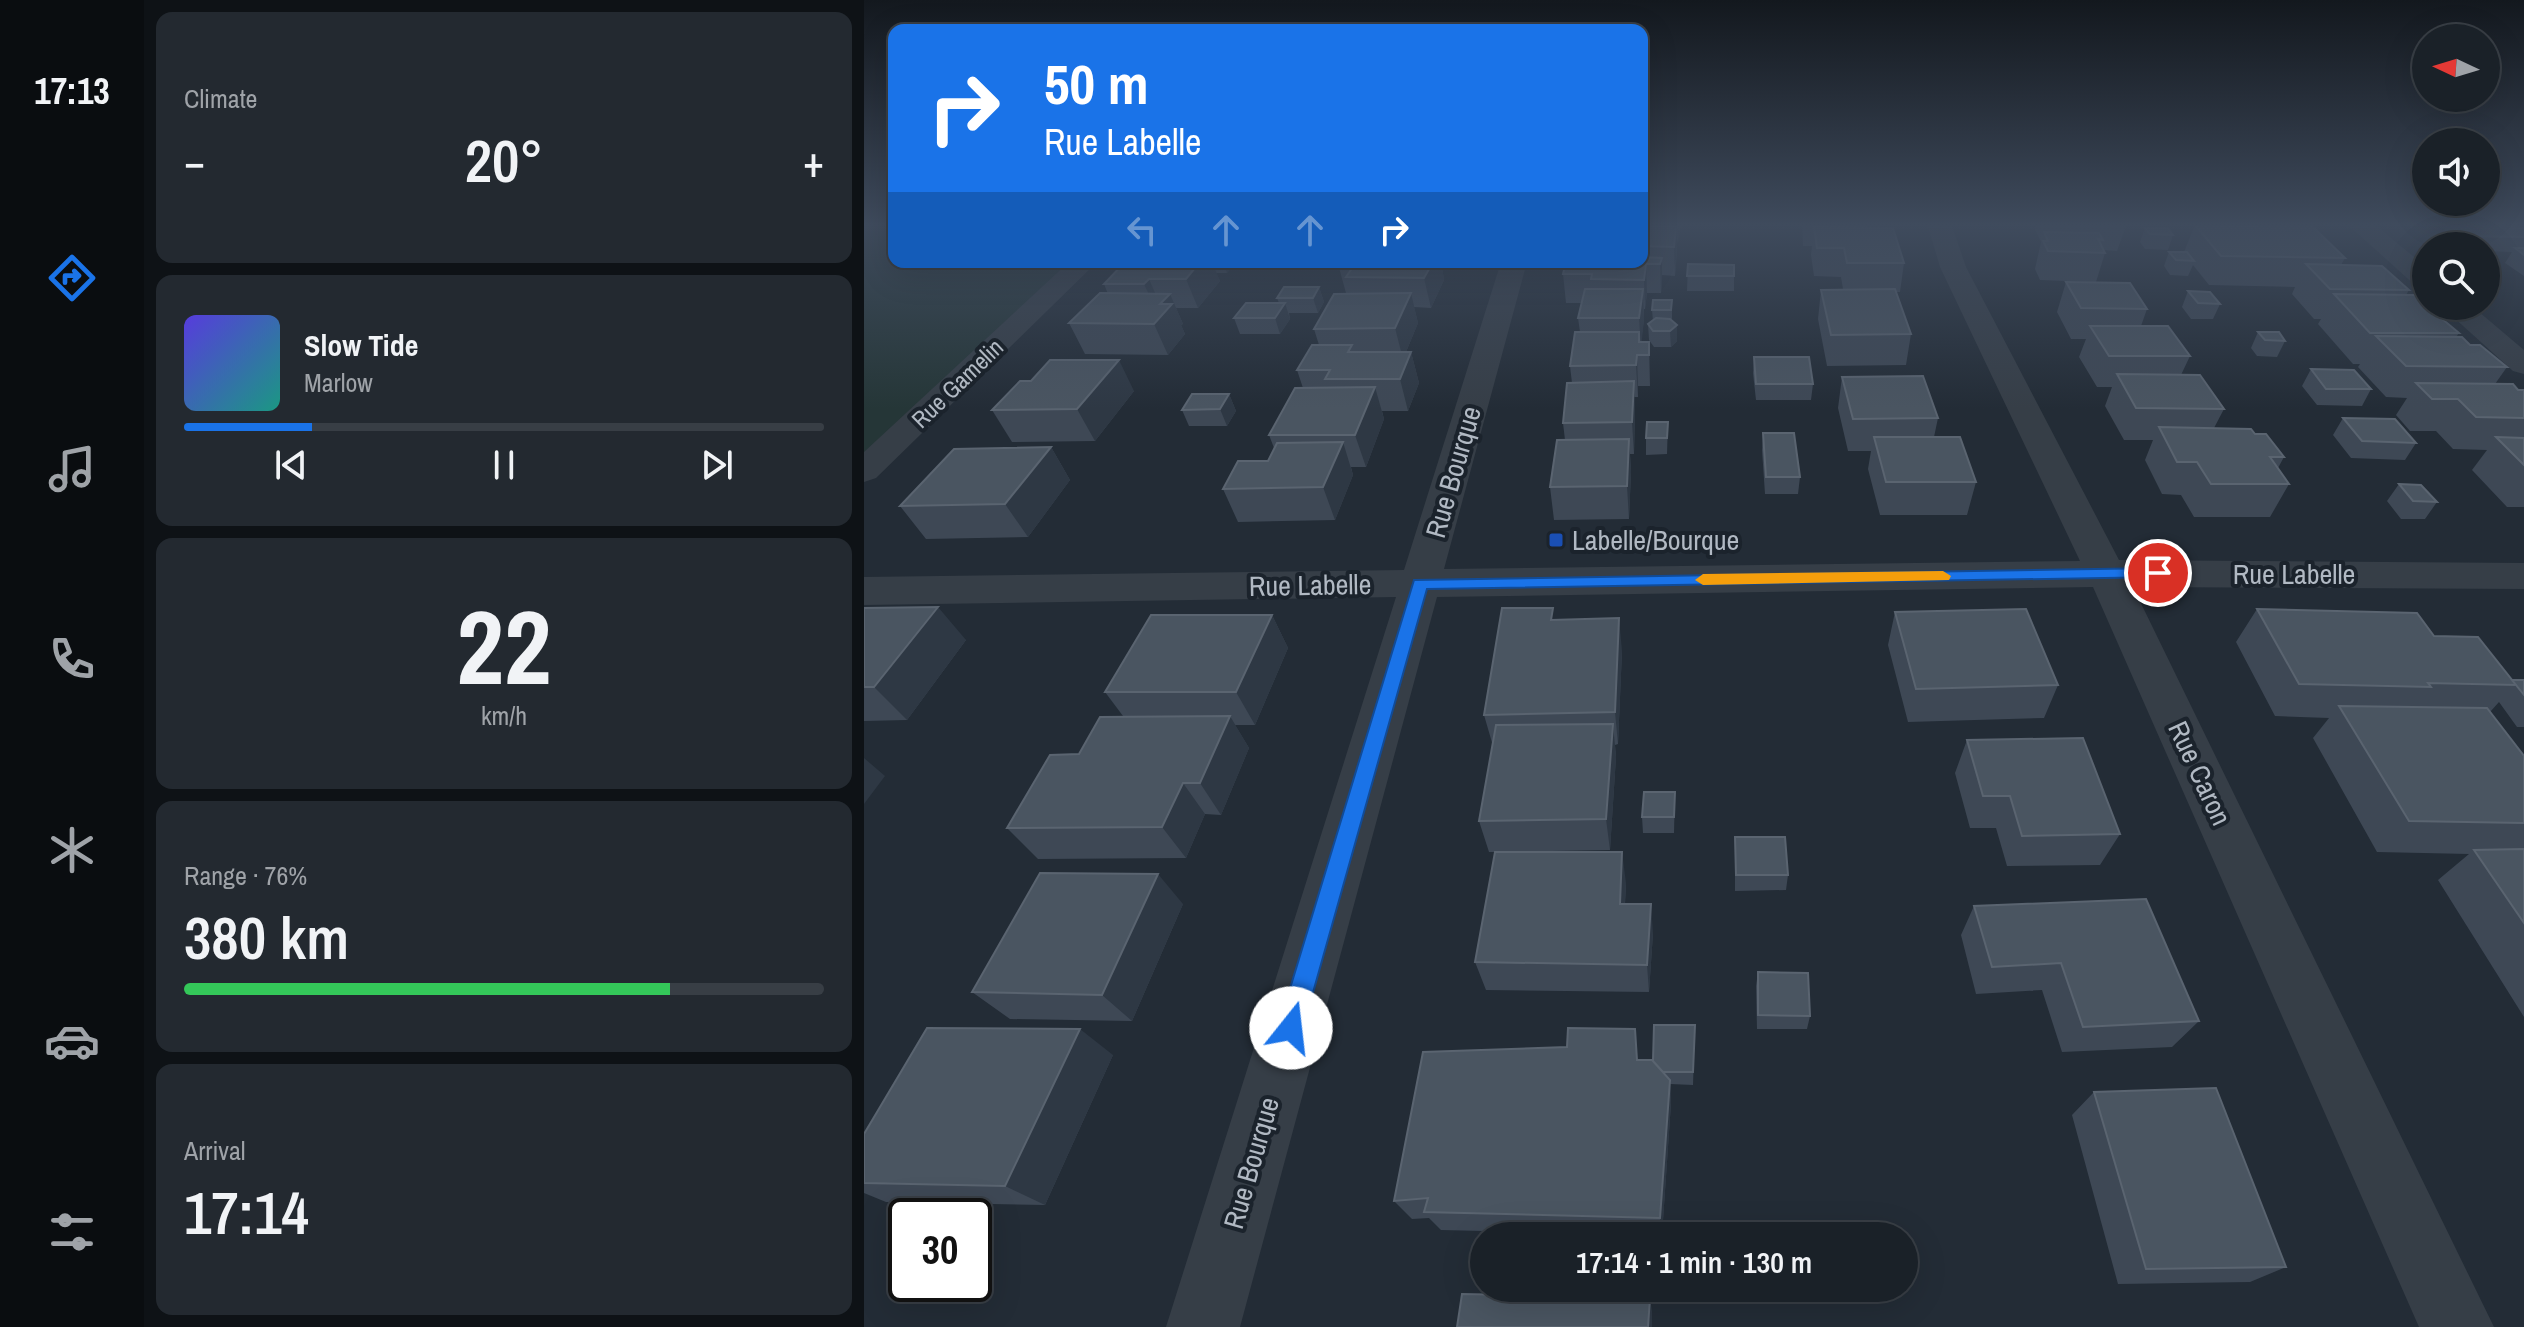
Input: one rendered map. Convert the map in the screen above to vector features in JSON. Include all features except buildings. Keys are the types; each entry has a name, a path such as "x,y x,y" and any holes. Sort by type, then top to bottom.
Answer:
{"street":[{"name":"Rue Gamelin","path":"864,471 1060,285"},
{"name":"Rue Bourque","path":"1203,1327 1507,285"},
{"name":"Rue Caron","path":"1962,285 2106,575 2457,1327"},
{"path":"2471,320 2524,365"},
{"name":"Rue Labelle","path":"864,591 2106,575 2524,576"}],"shaded area":[{"path":"864,285 1060,285 864,471"}],"slow traffic":[{"path":"1703,580 1943,576"}],"place":[{"name":"Labelle/Bourque","path":"1556,540"}],"route":[{"path":"1291,1028 1420,584 2158,573"}]}
